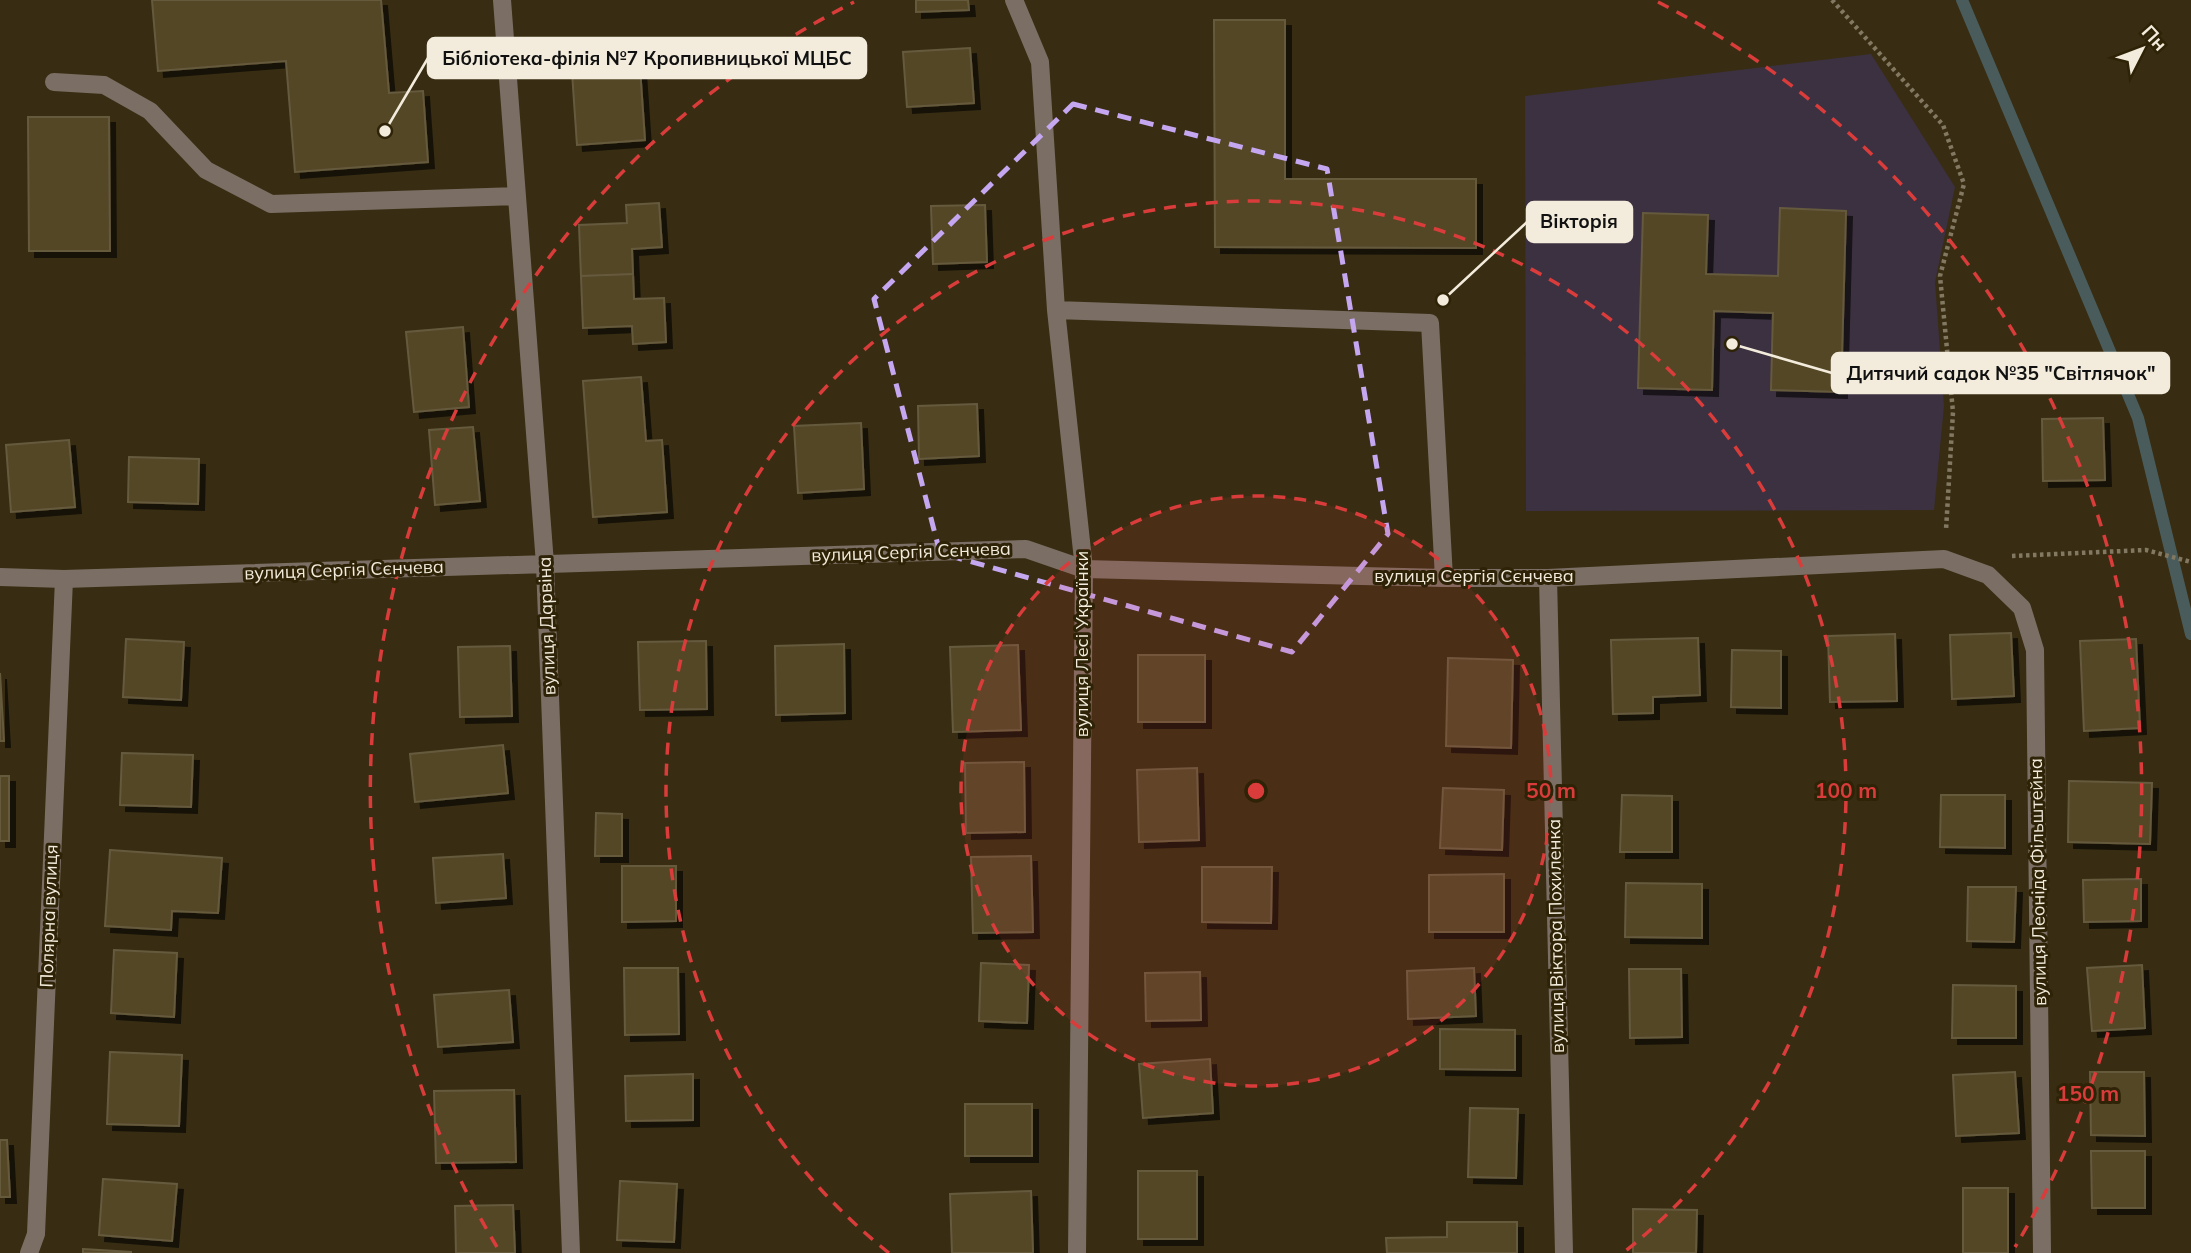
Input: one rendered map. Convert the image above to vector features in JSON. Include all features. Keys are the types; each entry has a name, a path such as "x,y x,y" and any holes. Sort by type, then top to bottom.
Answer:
{"street":[{"name":"вулиця Дарвіна","path":"502,0 545,564 571,1253"},
{"name":"вулиця Лесі Українки","path":"1014,0 1040,62 1056,310 1084,569 1077,1253"},
{"path":"54,82 104,85 150,111 206,170 271,204 517,196"},
{"path":"1056,310 1430,323 1444,578"},
{"name":"вулиця Сергія Сєнчева","path":"0,577 64,579 1026,549 1084,569 1444,578 1548,578 1944,559"},
{"name":"вулиця Леоніда Фільштейна","path":"1944,559 1988,575 2022,608 2035,650 2042,1253"},
{"name":"вулиця Віктора Похиленка","path":"1548,578 1564,1253"},
{"name":"Полярна вулиця","path":"29,1253 36,1234 64,579"}],"path":[{"path":"1832,0 1943,125 1964,184 1940,276 1953,412 1944,559"},
{"path":"1998,556 2146,550 2191,562"}],"highlighted area":[{"path":"1073,104 1327,169 1388,534 1292,652 940,553 874,299"}],"shaded area":[{"path":"1871,54 1955,187 1935,282 1944,406 1934,510 1526,511 1525,96"}],"building":[{"path":"152,0 381,0 389,93 423,91 428,162 295,172 286,61 158,71"},
{"path":"916,0 968,0 969,10 916,12"},
{"path":"1214,20 1285,20 1285,179 1476,179 1476,248 1215,247"},
{"path":"638,39 645,140 577,145 570,43"},
{"path":"970,48 974,103 907,107 903,52"},
{"path":"28,117 109,117 110,251 29,251"},
{"path":"659,203 662,247 632,249 633,274 581,276 579,225 627,223 626,205"},
{"path":"985,205 987,262 933,264 931,206"},
{"path":"1780,208 1846,211 1841,392 1771,390 1773,313 1714,311 1712,390 1638,388 1643,213 1708,215 1706,274 1778,276"},
{"path":"633,274 634,299 664,298 666,342 633,344 632,326 583,328 581,276"},
{"path":"463,327 469,407 414,412 406,332"},
{"path":"641,377 646,441 662,440 667,512 593,517 583,381"},
{"path":"977,404 979,456 919,459 918,406"},
{"path":"2103,418 2105,480 2043,481 2042,419"},
{"path":"861,423 864,489 798,493 794,426"},
{"path":"473,427 480,501 435,505 429,430"},
{"path":"69,440 75,507 11,512 6,445"},
{"path":"129,457 199,459 198,504 128,502"},
{"path":"2011,633 2014,696 1952,699 1950,635"},
{"path":"1895,634 1897,701 1830,702 1828,636"},
{"path":"1698,638 1700,695 1653,697 1653,713 1613,714 1611,640"},
{"path":"126,639 184,642 181,700 123,697"},
{"path":"2136,639 2140,728 2084,731 2080,641"},
{"path":"706,641 707,709 640,710 638,642"},
{"path":"844,644 845,713 776,715 775,646"},
{"path":"1018,645 1021,730 953,732 950,647"},
{"path":"510,646 512,716 460,717 458,647"},
{"path":"1732,650 1781,651 1781,708 1731,707"},
{"path":"1138,655 1205,655 1205,722 1138,722"},
{"path":"1448,658 1513,660 1511,748 1446,746"},
{"path":"0,673 4,741 0,741"},
{"path":"503,745 508,793 415,802 410,754"},
{"path":"122,753 193,755 191,807 120,805"},
{"path":"1024,762 1025,832 966,833 965,763"},
{"path":"1197,768 1199,840 1139,842 1137,770"},
{"path":"0,776 9,776 9,841 0,841"},
{"path":"2069,781 2152,783 2150,844 2068,842"},
{"path":"1443,788 1504,790 1502,850 1440,848"},
{"path":"1622,795 1672,796 1672,852 1620,852"},
{"path":"1941,795 2005,795 2005,848 1940,847"},
{"path":"596,813 622,814 622,856 595,856"},
{"path":"110,850 222,858 218,913 172,911 171,930 105,926"},
{"path":"503,854 506,898 436,903 433,858"},
{"path":"1031,856 1033,932 973,933 971,857"},
{"path":"622,866 676,866 676,921 622,922"},
{"path":"1202,867 1272,867 1271,923 1202,922"},
{"path":"1504,874 1504,932 1429,932 1429,875"},
{"path":"2141,879 2141,921 2084,922 2083,880"},
{"path":"1626,883 1702,884 1702,938 1625,937"},
{"path":"1968,887 2016,887 2014,942 1967,941"},
{"path":"114,950 177,953 174,1017 111,1013"},
{"path":"981,963 1029,965 1027,1023 979,1021"},
{"path":"2142,965 2145,1028 2092,1031 2087,968"},
{"path":"624,968 678,968 679,1034 625,1035"},
{"path":"1474,968 1476,1016 1408,1019 1407,971"},
{"path":"1629,969 1681,969 1682,1037 1630,1038"},
{"path":"1200,972 1201,1020 1146,1021 1145,973"},
{"path":"1953,985 2016,986 2016,1038 1952,1038"},
{"path":"509,990 513,1042 438,1047 434,995"},
{"path":"1440,1029 1515,1030 1515,1070 1440,1069"},
{"path":"110,1052 182,1055 179,1126 107,1124"},
{"path":"1210,1059 1213,1113 1143,1118 1139,1064"},
{"path":"2015,1072 2019,1133 1956,1136 1953,1075"},
{"path":"2090,1072 2144,1072 2145,1136 2091,1135"},
{"path":"693,1074 693,1120 626,1121 625,1076"},
{"path":"514,1090 516,1162 436,1163 434,1091"},
{"path":"965,1104 1032,1104 1032,1156 965,1156"},
{"path":"1470,1108 1518,1109 1516,1178 1468,1177"},
{"path":"0,1140 7,1140 10,1197 0,1197"},
{"path":"2091,1151 2145,1151 2145,1208 2092,1208"},
{"path":"1138,1171 1197,1171 1197,1239 1138,1239"},
{"path":"103,1179 177,1184 172,1241 99,1235"},
{"path":"620,1181 677,1184 674,1242 617,1240"},
{"path":"1963,1188 2008,1188 2008,1253 1963,1253"},
{"path":"1031,1191 1033,1253 952,1253 950,1194"},
{"path":"513,1205 515,1253 456,1253 455,1206"},
{"path":"1633,1209 1697,1210 1696,1253 1633,1253"},
{"path":"1447,1222 1517,1222 1517,1253 1387,1253 1386,1238 1447,1237"},
{"path":"83,1249 131,1252 131,1253 83,1253"}],"waterway":[{"path":"1962,0 2138,418 2191,634"}],"place":[{"name":"Бібліотека-філія №7 Кропивницької МЦБС","path":"385,131"},
{"name":"Вікторія","path":"1443,300"},
{"name":"Дитячий садок №35 \"Світлячок\"","path":"1732,344"}]}
